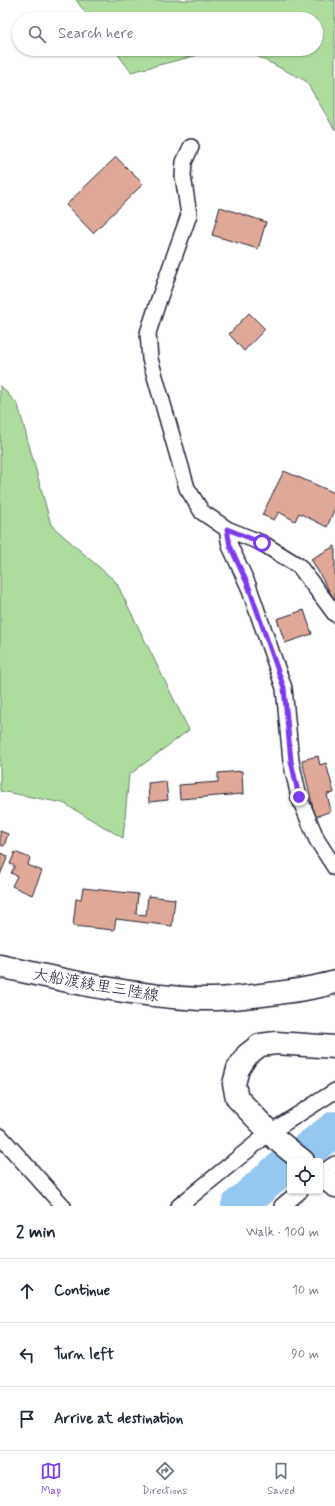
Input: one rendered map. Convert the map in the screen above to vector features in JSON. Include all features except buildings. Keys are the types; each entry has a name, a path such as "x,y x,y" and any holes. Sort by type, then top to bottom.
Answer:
{"main road":[{"name":"大船渡綾里三陸線","path":"0,966 64,981 126,992 201,999 249,997 317,987 335,982"},
{"path":"299,1158 273,1137 237,1098 234,1084 238,1068 247,1055 260,1045 276,1043 335,1047"},
{"path":"323,1176 335,1186"}],"street":[{"path":"191,147 184,162 183,176 189,215 148,333 150,359 188,488 202,512 227,529 262,543 299,566 335,614"},
{"path":"227,529 230,546 248,585 284,688 291,761 299,797 317,840 335,868"},
{"path":"179,1206 335,1091"},
{"path":"0,1136 63,1206"},
{"path":"323,1172 335,1164"},
{"path":"282,1206 296,1194"}],"green space":[{"path":"76,0 335,0 335,130 306,81 257,56 323,56 323,12 85,12"},
{"path":"119,56 194,56 131,72"},
{"path":"0,385 18,405 51,525 116,582 189,730 129,775 123,838 63,803 0,791"}],"waterway":[{"path":"297,1158 335,1129"},
{"path":"239,1206 287,1165"}],"route":[{"path":"262,543 227,529 230,546 248,585 284,688 291,761 299,797"}]}
